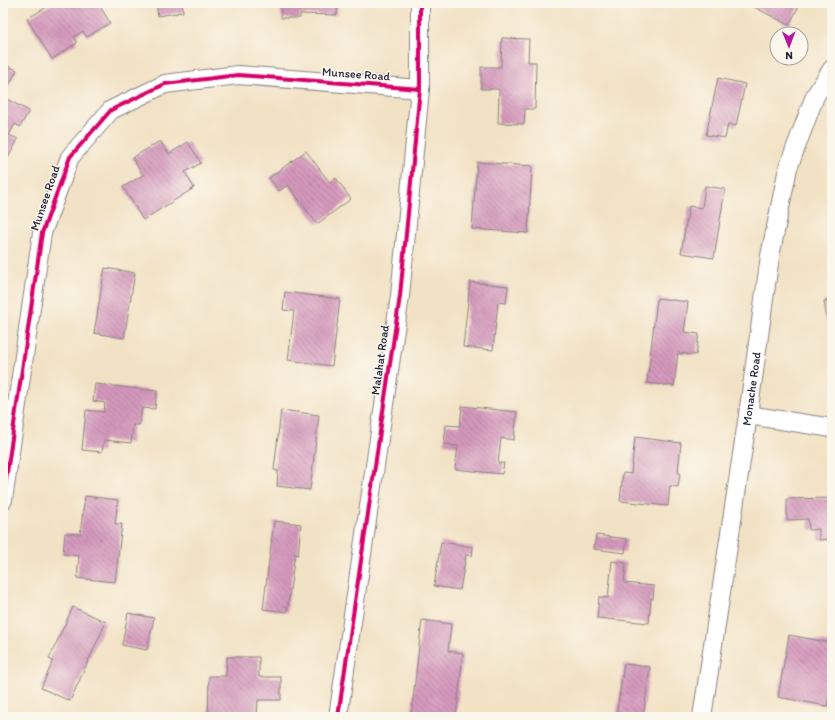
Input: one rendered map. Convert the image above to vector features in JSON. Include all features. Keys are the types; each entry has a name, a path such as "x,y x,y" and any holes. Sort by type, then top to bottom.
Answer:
{"street":[{"name":"Malahat Road","path":"338,717 400,296 420,89 420,3"},
{"name":"Monache Road","path":"702,717 748,415 770,256 788,168 815,96 832,69"},
{"name":"Munsee Road","path":"3,500 42,233 70,157 112,110 165,84 238,75 420,89"},
{"path":"748,415 832,428"}],"building":[{"path":"53,3 98,3 110,23 87,37 83,31 74,37 77,43 52,59 27,19"},
{"path":"156,3 182,3 183,12 158,16"},
{"path":"281,3 338,3 337,15 300,14 300,18 281,18"},
{"path":"518,3 518,5 491,4"},
{"path":"756,3 794,3 793,5 798,8 789,25 754,7"},
{"path":"502,38 529,39 528,62 536,62 535,109 525,109 524,124 498,123 499,89 481,89 481,67 501,67"},
{"path":"3,64 17,70 3,96"},
{"path":"718,78 745,84 736,126 728,124 725,138 706,135"},
{"path":"3,97 29,111 20,127 15,124 9,135 18,139 8,158 3,155"},
{"path":"160,141 169,154 188,142 201,163 185,172 194,188 143,220 123,187 143,175 132,158"},
{"path":"306,151 330,183 336,178 351,199 317,224 288,185 279,191 269,178"},
{"path":"477,162 532,166 528,233 472,229"},
{"path":"705,186 725,189 714,258 681,253 689,206 702,208"},
{"path":"105,268 135,273 124,338 94,333"},
{"path":"470,282 508,286 506,303 498,302 493,350 463,347"},
{"path":"285,292 340,299 332,366 288,360 294,311 283,310"},
{"path":"657,298 688,302 684,332 699,334 696,355 678,353 674,386 647,383"},
{"path":"832,299 832,319 827,320 824,301"},
{"path":"95,384 157,391 155,409 142,408 139,425 133,425 131,443 104,440 102,452 82,450 86,410 104,412 105,403 93,401"},
{"path":"462,406 517,412 514,440 501,438 498,463 504,463 502,474 455,469 458,446 444,444 446,425 460,426"},
{"path":"281,410 319,415 310,490 277,486 278,471 274,470"},
{"path":"635,437 681,443 678,487 670,486 668,506 620,501 623,473 631,474"},
{"path":"85,496 118,500 115,524 122,524 115,582 77,578 79,556 63,554 65,533 80,534"},
{"path":"832,498 832,539 819,540 819,529 809,530 808,519 787,520 787,499"},
{"path":"274,521 301,524 298,555 295,554 287,612 263,609"},
{"path":"596,535 627,539 625,553 594,549"},
{"path":"441,542 473,547 472,556 466,555 460,590 434,586"},
{"path":"612,561 626,563 624,583 654,586 653,599 651,598 649,623 597,618 599,597 608,598"},
{"path":"73,607 106,622 70,701 41,688 53,661 49,659"},
{"path":"128,613 154,618 147,650 122,645"},
{"path":"422,620 451,624 448,651 463,653 456,717 411,717"},
{"path":"789,635 832,643 832,680 827,706 778,697"},
{"path":"227,657 259,657 259,677 281,677 281,700 258,700 257,717 208,717 209,676 226,676"},
{"path":"624,664 650,667 643,717 616,717"}],"cycle path":[{"path":"338,717 400,296 420,89 420,3"},
{"path":"3,500 42,233 70,157 111,110 165,84 238,75 420,89"}]}
